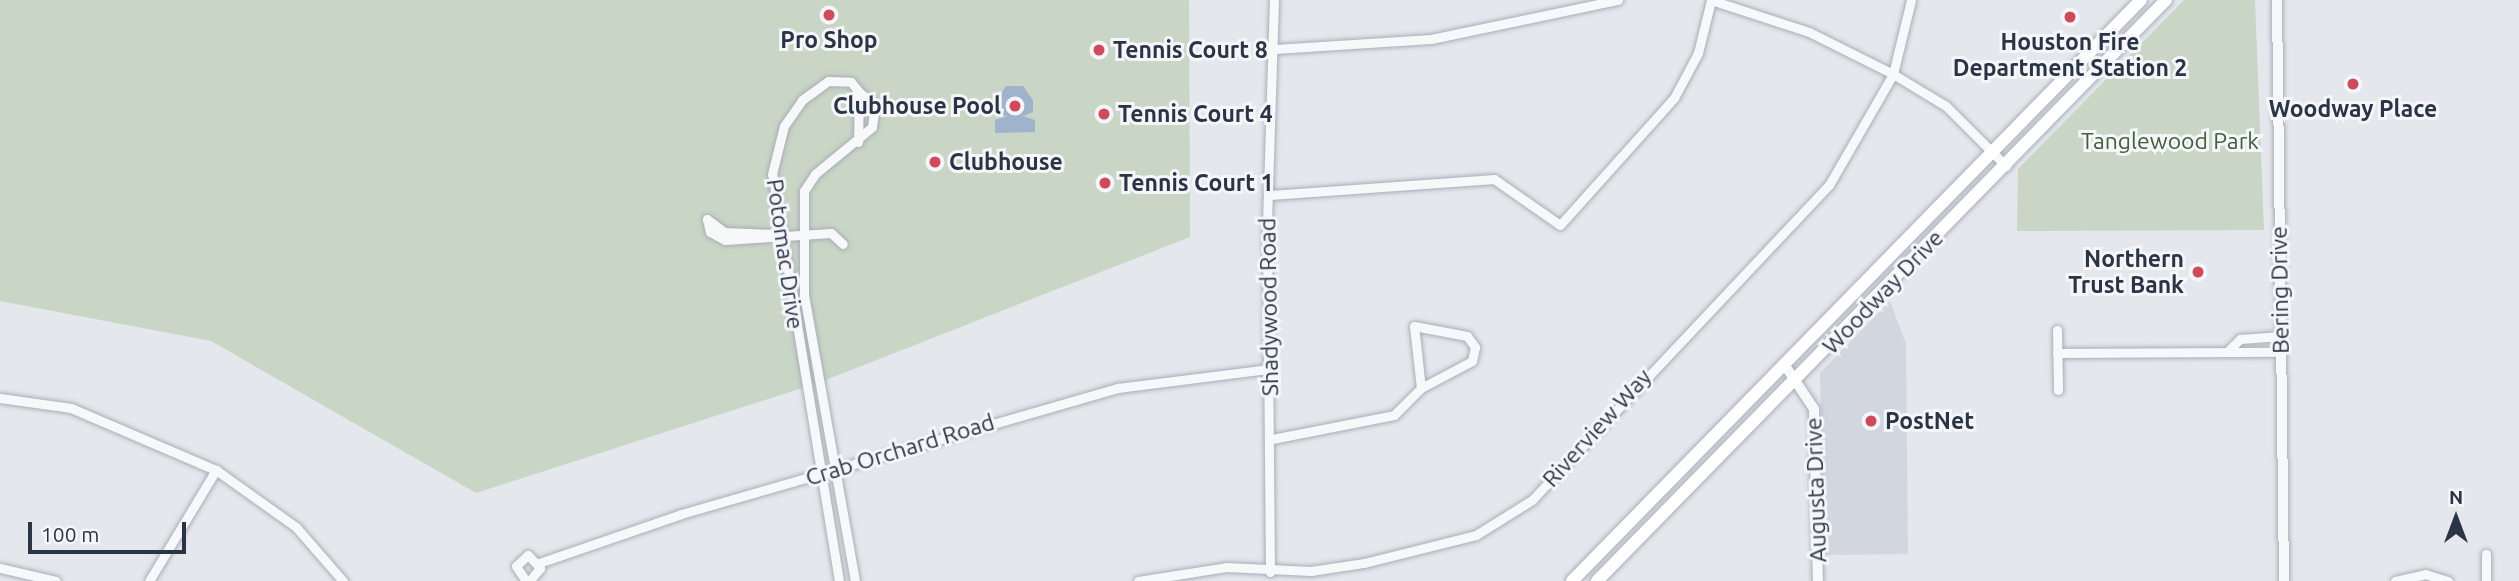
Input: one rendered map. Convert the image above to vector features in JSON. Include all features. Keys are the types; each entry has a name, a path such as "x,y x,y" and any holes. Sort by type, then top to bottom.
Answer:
{"main road":[{"name":"Woodway Drive","path":"1572,581 1786,367 2141,0"},
{"name":"Woodway Drive","path":"1597,581 1798,380 2166,0"},
{"path":"2103,38 2117,51"},
{"path":"2072,69 2086,83"},
{"path":"1885,264 1897,276"},
{"path":"1676,478 1689,491"}],"street":[{"name":"Shadywood Road","path":"1270,572 1270,195 1274,0"},
{"path":"1275,49 1431,39 1618,0"},
{"path":"1270,195 1494,179 1560,225 1674,97 1698,53 1711,0 1809,32 1893,74 1946,106 1995,149 2006,166"},
{"name":"Riverview Way","path":"1138,581 1226,567 1270,572 1364,564 1476,535 1532,500 1829,184 1854,151 1893,74 1911,0"},
{"name":"Bering Drive","path":"2277,0 2284,581"},
{"name":"Potomac Drive","path":"839,581 818,476 777,235 772,174 784,126 820,84 844,80 859,92 858,142 815,174 804,191 804,295 833,472 855,581"},
{"path":"777,235 724,232 707,219 709,232 725,240 831,233 843,244"},
{"path":"1272,439 1394,415 1421,388 1472,361 1475,347 1467,336 1413,326 1421,388"},
{"path":"2057,330 2058,390"},
{"path":"2229,350 2240,339 2281,336"},
{"path":"2057,353 2229,350 2281,352"},
{"name":"Augusta Drive","path":"1786,367 1798,380 1814,409 1818,581"},
{"name":"Crab Orchard Road","path":"539,563 533,556 520,558 517,571 528,581 539,563 818,476 1118,388 1269,369"},
{"path":"0,398 71,408 216,470 296,527 343,581"},
{"path":"149,581 216,470"},
{"path":"2486,554 2486,581"},
{"path":"0,568 56,581"},
{"path":"2395,581 2425,574 2448,581"}],"shaded area":[{"path":"1890,301 1906,344 1908,554 1824,555 1820,373"}],"green space":[{"path":"0,0 1189,0 1190,237 818,383 476,493 211,341 0,301"},
{"name":"Tanglewood Park","path":"2184,0 2255,0 2264,230 2017,231 2018,169"}],"water":[{"name":"Clubhouse Pool","path":"1006,86 1023,86 1033,100 1033,112 1023,116 1035,120 1035,132 995,133 995,120 1007,116 997,113 996,101"}],"place":[{"name":"Pro Shop","path":"829,15"},
{"name":"Houston Fire Department Station 2","path":"2070,17"},
{"name":"Tennis Court 8","path":"1099,50"},
{"name":"Woodway Place","path":"2353,84"},
{"name":"Clubhouse Pool","path":"1015,106"},
{"name":"Tennis Court 4","path":"1104,114"},
{"name":"Clubhouse","path":"935,162"},
{"name":"Tennis Court 1","path":"1105,183"},
{"name":"Northern Trust Bank","path":"2198,272"},
{"name":"PostNet","path":"1871,421"}]}
